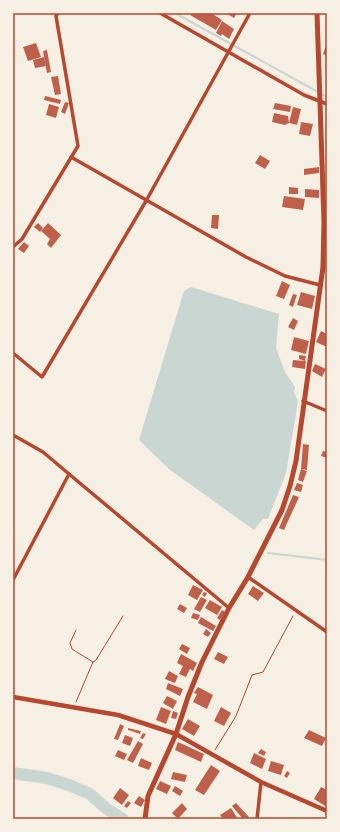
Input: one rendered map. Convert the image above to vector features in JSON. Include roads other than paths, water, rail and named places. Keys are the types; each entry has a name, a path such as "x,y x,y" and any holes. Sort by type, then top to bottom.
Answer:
{"main road":[{"path":"145,819 148,796 176,734 188,697 202,662 229,608 248,577 282,510 296,461 303,401 323,267 324,222 316,13"}],"street":[{"path":"13,246 22,239 78,146 56,16 58,13"},
{"path":"160,13 304,95 327,104"},
{"path":"13,353 42,377 146,201 250,13"},
{"path":"71,157 246,258 285,276 320,285"},
{"path":"303,401 327,412"},
{"path":"13,435 43,452 229,608"},
{"path":"13,580 69,474"},
{"path":"248,577 327,632"},
{"path":"13,697 118,715 176,734 261,782 327,812"},
{"path":"257,819 261,782"}],"waterway":[{"path":"175,13 327,97"},
{"path":"268,553 327,560"},
{"path":"13,773 47,778 69,785 90,794 107,809 123,819"}]}
